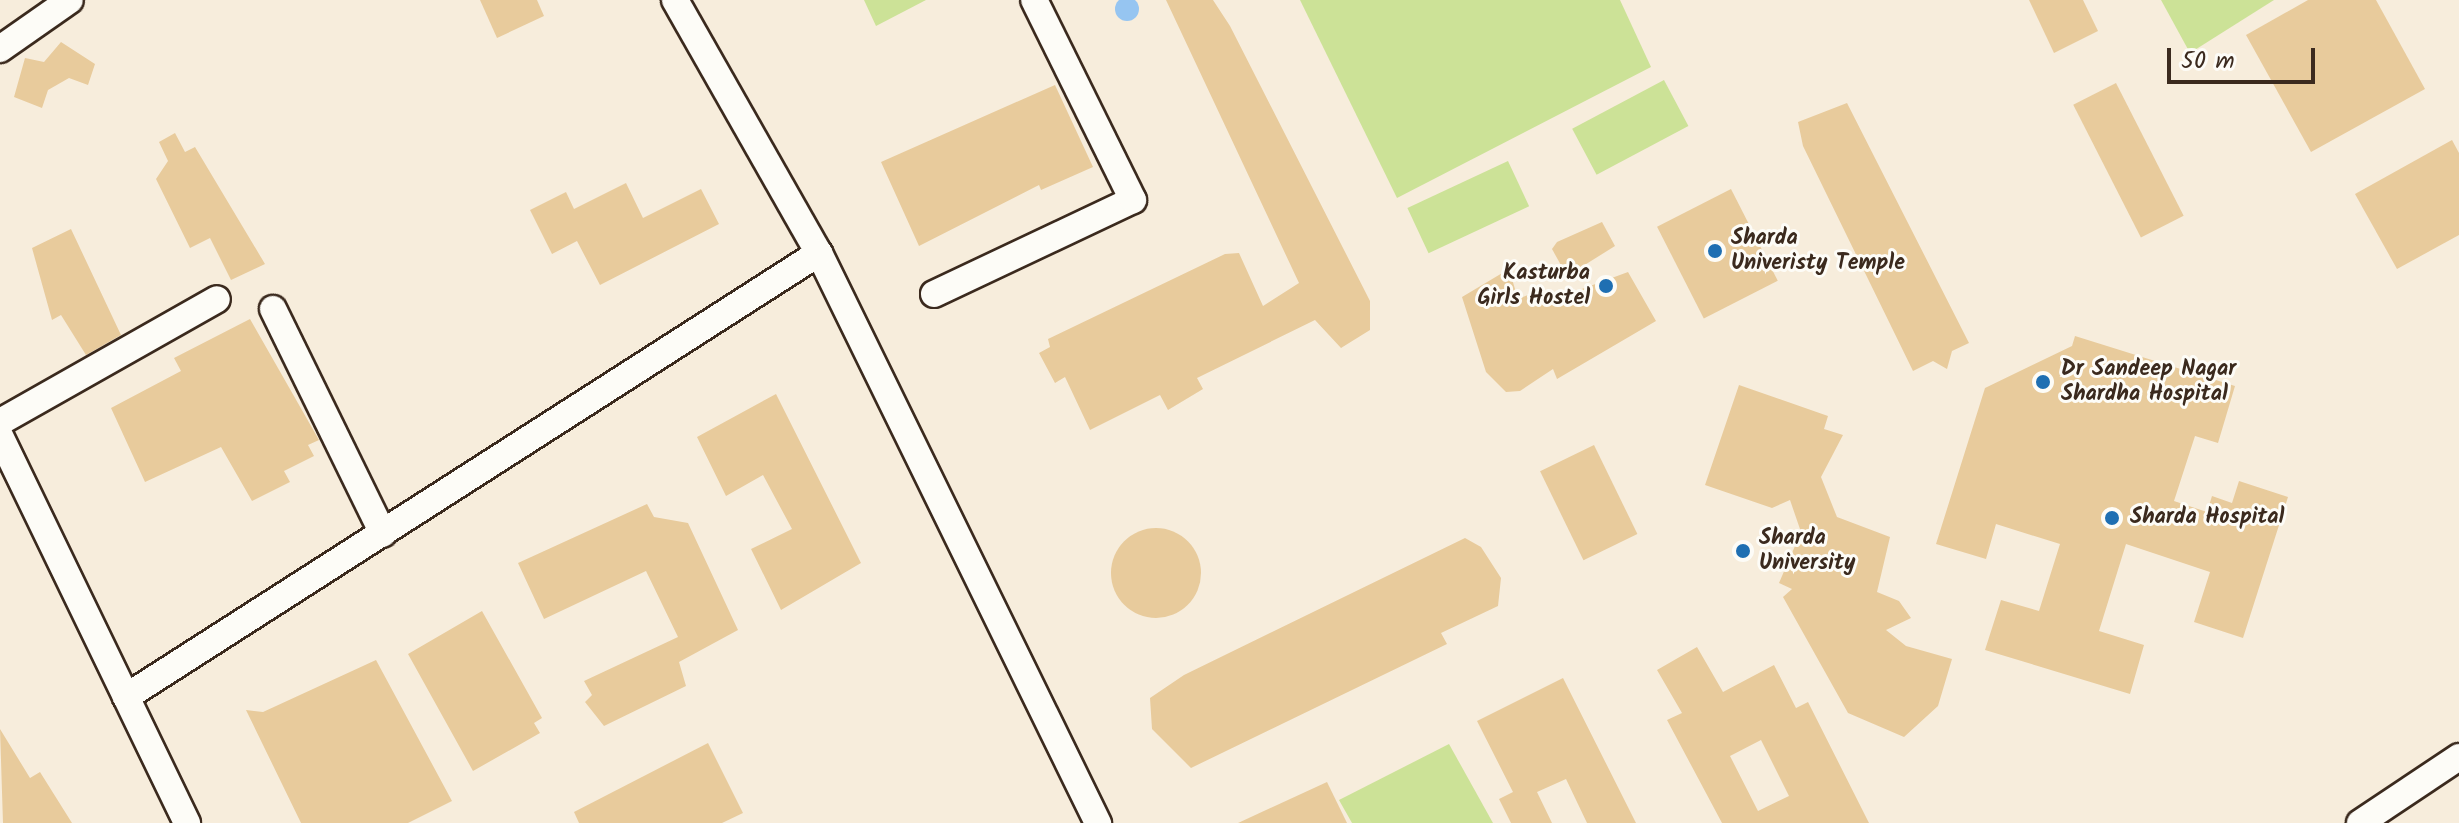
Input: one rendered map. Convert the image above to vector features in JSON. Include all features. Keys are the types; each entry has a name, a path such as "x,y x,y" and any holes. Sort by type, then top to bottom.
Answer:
{"street":[{"path":"0,49 70,0"},
{"path":"675,0 819,253 1098,823"},
{"path":"934,294 1133,200 1034,0"},
{"path":"126,697 819,253"},
{"path":"0,422 217,299"},
{"path":"273,309 383,534"},
{"path":"0,436 187,823"},
{"path":"2360,823 2459,757"}],"green space":[{"path":"864,0 926,0 876,26"},
{"path":"1300,0 1620,0 1651,67 1397,198"},
{"path":"2161,0 2274,0 2190,53"},
{"path":"1664,80 1688,126 1597,175 1572,129"},
{"path":"1508,161 1529,206 1429,253 1407,208"},
{"path":"1449,744 1493,823 1352,823 1339,800"}],"water":[{"path":"1127,-3 1135,1 1139,9 1135,17 1127,21 1119,17 1115,9 1119,1"}],"building":[{"path":"480,0 537,0 544,16 497,38"},
{"path":"1166,0 1213,0 1230,26 1370,301 1370,330 1341,348 1315,320 1197,378 1203,389 1168,410 1160,395 1090,430 1065,377 1055,383 1039,353 1050,347 1048,339 1225,254 1239,253 1263,306 1299,283"},
{"path":"2029,0 2083,0 2098,31 2054,53"},
{"path":"2308,0 2376,0 2425,89 2311,152 2246,35"},
{"path":"61,42 95,64 88,85 69,78 48,90 42,108 14,97 25,58 44,62"},
{"path":"2116,83 2184,216 2141,238 2073,105"},
{"path":"1055,85 1093,167 1041,190 1039,185 919,246 881,162"},
{"path":"1847,103 1969,343 1952,351 1947,369 1933,361 1913,371 1803,146 1798,122"},
{"path":"175,133 185,152 195,147 265,264 231,280 210,238 190,248 156,179 168,161 159,142"},
{"path":"2452,140 2459,153 2459,235 2397,269 2355,194"},
{"path":"626,183 643,218 701,189 719,224 600,285 577,241 552,254 530,210 566,192 574,209"},
{"name":"Sharda Univeristy Temple","path":"1731,189 1778,281 1704,318 1657,227"},
{"path":"1602,222 1615,246 1567,276 1552,249 1557,242"},
{"path":"71,229 121,335 86,355 61,315 52,320 32,248"},
{"path":"1509,269 1518,299 1528,295 1533,307 1628,272 1656,321 1557,379 1553,369 1520,391 1506,392 1486,372 1462,297"},
{"path":"250,319 319,440 308,445 314,456 284,471 290,482 252,501 221,447 145,482 111,408 181,371 174,358"},
{"name":"Sharda Hospital","path":"2075,336 2235,386 2218,443 2195,436 2174,501 2207,512 2212,496 2232,503 2239,481 2288,497 2243,638 2194,622 2210,572 2126,544 2099,631 2144,645 2130,694 1985,650 2001,600 2039,611 2060,544 1996,524 1986,559 1936,544 1985,388 2072,346"},
{"path":"1739,385 1828,416 1824,429 1843,435 1821,477 1837,517 1890,537 1877,592 1899,601 1911,618 1886,630 1906,646 1952,659 1938,706 1904,737 1848,713 1783,597 1792,589 1779,583 1801,532 1790,500 1772,508 1705,485"},
{"path":"776,394 861,563 781,610 751,549 792,529 763,475 726,496 697,437"},
{"path":"1594,445 1637,534 1583,560 1540,471"},
{"path":"647,504 654,517 688,523 738,630 679,662 686,686 604,726 585,702 592,695 584,681 678,637 646,571 544,619 518,563"},
{"path":"1156,528 1173,532 1188,541 1197,556 1201,573 1197,590 1188,605 1173,614 1156,618 1139,614 1124,605 1115,590 1111,573 1115,556 1124,541 1139,532"},
{"path":"1465,538 1481,547 1501,578 1498,606 1441,633 1447,644 1191,768 1152,729 1150,698 1184,675"},
{"path":"482,611 542,718 534,723 540,733 473,771 408,654"},
{"path":"1697,647 1723,692 1774,665 1796,708 1808,702 1869,823 1722,823 1667,720 1682,713 1657,670","holes":["1761,740 1789,796 1758,811 1730,756"]},
{"path":"376,660 452,801 408,823 301,823 246,710 263,712"},
{"path":"1563,678 1636,823 1587,823 1566,779 1537,792 1552,823 1511,823 1499,799 1513,792 1477,721"},
{"path":"0,729 30,778 40,772 72,823 3,823"},
{"path":"708,743 743,813 722,823 579,823 574,812"},
{"path":"1327,782 1347,823 1238,823"}],"place":[{"name":"Sharda Univeristy Temple","path":"1715,251"},
{"name":"Kasturba Girls Hostel","path":"1606,286"},
{"name":"Dr Sandeep Nagar Shardha Hospital","path":"2043,382"},
{"name":"Sharda Hospital","path":"2112,518"},
{"name":"Sharda University","path":"1743,551"}]}
